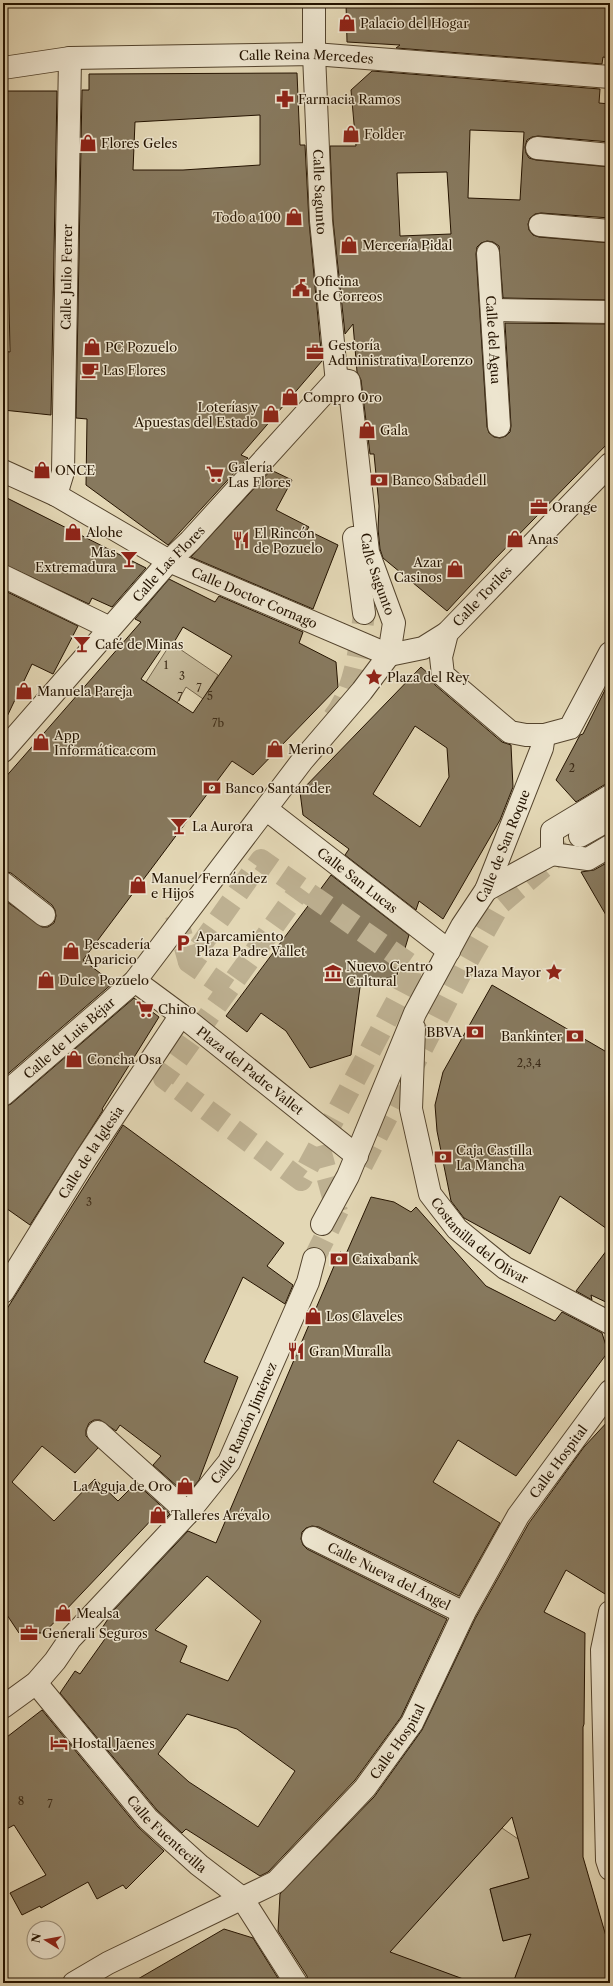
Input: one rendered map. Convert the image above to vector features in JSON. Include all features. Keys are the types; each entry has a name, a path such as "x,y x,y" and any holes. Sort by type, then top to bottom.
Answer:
{"street":[{"name":"Calle Sagunto","path":"314,3 314,54 321,221 354,544 364,613"},
{"name":"Calle Reina Mercedes","path":"3,68 70,58 314,54 610,77"},
{"name":"Calle Julio Ferrer","path":"56,495 63,472 70,58"},
{"path":"538,148 610,155"},
{"path":"540,225 610,231"},
{"name":"Calle del Agua","path":"488,253 498,426"},
{"path":"492,310 610,312"},
{"name":"Calle Sagunto","path":"266,809 302,761 362,692 389,655 394,623 368,552 350,381 337,379"},
{"name":"Calle Las Flores","path":"3,751 170,561 190,541 337,379"},
{"name":"Calle Toriles","path":"610,464 447,633 441,657 443,675 510,732 526,735 544,735 570,728 610,653"},
{"name":"Calle Doctor Cornago","path":"3,471 56,495 170,561 389,655"},
{"path":"3,576 110,628"},
{"path":"389,655 423,648 447,633"},
{"name":"Calle de San Roque","path":"449,951 462,926 486,890 542,748 544,735"},
{"path":"552,854 552,832 610,796"},
{"path":"135,981 266,809"},
{"name":"Calle San Lucas","path":"266,809 449,951"},
{"path":"580,836 610,819"},
{"path":"486,890 552,854 588,860 610,846"},
{"path":"3,882 44,915"},
{"path":"322,1224 357,1156 415,1013 449,951"},
{"name":"Plaza del Padre Vallet","path":"135,981 181,1015 357,1156"},
{"name":"Calle de Luis Béjar","path":"3,1095 135,981"},
{"name":"Costanilla del Olivar","path":"415,1013 411,1109 430,1194 457,1229 505,1268 610,1323"},
{"name":"Calle de la Iglesia","path":"3,1292 86,1158 181,1015"},
{"name":"Calle Ramón Jiménez","path":"3,1707 36,1683 55,1661 70,1639 188,1513 229,1462 308,1282 314,1259"},
{"name":"Calle Hospital","path":"74,1983 108,1963 276,1882 365,1788 412,1723 464,1613 518,1516 610,1390"},
{"path":"98,1432 188,1513"},
{"name":"Calle Nueva del Ángel","path":"313,1538 464,1613"},
{"path":"610,1612 602,1650 607,1860 610,1869"},
{"name":"Calle Fuentecilla","path":"36,1683 108,1773 148,1819 199,1865 242,1898 296,1983"}],"shaded area":[{"path":"171,643 218,675 207,693 227,707 219,710 186,687 177,703 146,682"},
{"path":"502,1828 521,1841 529,1871 527,1872 529,1878 490,1889 503,1941 542,1931 518,1970 513,1983 473,1983 396,1955 386,1955"}],"building":[{"path":"346,3 467,3 522,7 522,3 569,3 610,6 610,58 603,57 602,64 396,48 400,45 347,42"},
{"path":"372,71 600,89 599,103 610,104 610,142 538,136 527,140 525,147 529,158 536,160 610,167 610,218 541,213 535,214 530,218 528,224 529,230 533,235 539,237 610,243 610,300 503,298 499,246 493,242 487,241 481,243 477,247 476,254 487,427 489,433 494,437 500,438 506,436 510,432 511,426 505,323 610,324 610,441 494,560 447,611 383,558 380,549 378,529 379,506 374,454 370,454 361,380 357,372 353,324 345,334 333,220 330,146 356,146 351,90","holes":["470,130 524,132 520,200 468,198","447,172 451,234 400,236 397,173"]},
{"path":"297,73 300,145 305,145 309,222 322,361 241,455 248,458 168,545 86,485 87,419 76,418 82,90 89,90 89,74","holes":["260,115 260,165 183,170 133,170 135,122"]},
{"path":"3,91 57,91 51,415 3,410 3,351 10,352 6,150 3,150"},
{"path":"271,470 292,480 276,510 309,527 307,530 338,545 313,609 191,557"},
{"path":"3,496 146,568 112,607 92,598 89,604 3,564"},
{"path":"169,579 215,602 219,596 303,632 299,643 336,662 338,687 253,775 232,761 83,960 113,983 3,1078 3,899 42,927 48,927 54,923 56,916 52,905 11,873 3,871 3,780 141,622 135,619","holes":["183,627 232,656 193,713 141,679 167,641 173,644"]},
{"path":"3,590 78,626 53,674 32,664 3,725"},
{"path":"421,667 430,675 435,685 502,742 511,745 513,787 500,820 443,919 419,901 416,910 345,855 349,849 303,815 300,792","holes":["415,726 447,748 449,777 420,827 373,794"]},
{"path":"610,680 610,784 604,785 576,802 556,780 580,735 583,734"},
{"path":"610,861 610,922 581,872 594,870"},
{"path":"331,875 409,935 397,975 360,987 351,1055 310,1068 286,1031 261,1013 247,1032 226,1016"},
{"path":"492,985 610,1054 610,1231 560,1196 530,1254 464,1218 451,1201 437,1131 435,1105 443,1072"},
{"path":"134,998 159,1017 102,1109 103,1110 30,1225 3,1206 3,1107 11,1104"},
{"path":"123,1125 284,1243 267,1266 293,1285 285,1304 243,1277 204,1362 238,1377 199,1480 187,1495 153,1465 161,1456 120,1425 116,1431 100,1420 94,1420 89,1423 86,1430 86,1436 98,1448 75,1473 42,1446 12,1482 54,1521 95,1479 118,1501 136,1483 170,1514 165,1519 158,1513 44,1633 19,1633 3,1609 3,1315"},
{"path":"371,1197 394,1202 411,1212 416,1207 486,1286 555,1321 562,1312 602,1333 608,1352 516,1476 458,1440 433,1482 500,1523 459,1596 319,1527 312,1526 306,1528 302,1532 301,1539 303,1545 307,1549 447,1619 401,1717 355,1780 268,1872 260,1876 186,1829 182,1833 157,1810 60,1693 75,1671 80,1674 107,1636 100,1631 114,1610 188,1531 216,1543 340,1252 346,1254","holes":["207,1576 261,1621 228,1681 180,1662 187,1646 155,1630","187,1714 237,1729 295,1771 258,1827 189,1782 158,1754"]},
{"path":"610,1246 610,1304 591,1295 592,1300 576,1291"},
{"path":"610,1419 610,1597 566,1570 544,1612 585,1633 583,1857 610,1950 610,1983 513,1983 531,1934 503,1941 490,1889 529,1878 512,1817 390,1952 466,1980 466,1983 308,1983 307,1976 278,1931 280,1894 374,1797 422,1730 475,1619 529,1523 584,1447"},
{"path":"42,1710 138,1827 164,1851 126,1889 123,1885 97,1899 88,1882 41,1908 40,1906 22,1915 10,1893 46,1875 14,1825 3,1831 3,1740"},
{"path":"224,1929 253,1938 281,1983 131,1983"}],"tunnel":[{"path":"333,718 347,695 351,682 361,640 364,613"},
{"path":"362,1165 463,969 500,904 580,836"},
{"path":"228,989 189,962 261,860 411,965 410,976 301,1180 164,1078 301,888"},
{"path":"176,915 189,962"},
{"path":"319,1146 337,1212"},
{"path":"314,1259 339,1208"}],"place":[{"name":"Palacio del Hogar","path":"347,23"},
{"name":"Farmacia Ramos","path":"285,99"},
{"name":"Folder","path":"351,134"},
{"name":"Flores Geles","path":"88,143"},
{"name":"Todo a 100","path":"294,217"},
{"name":"Mercería Pidal","path":"349,245"},
{"name":"Oficina de Correos","path":"301,288"},
{"name":"PC Pozuelo","path":"92,347"},
{"name":"Gestoría Administrativa Lorenzo","path":"315,352"},
{"name":"Las Flores","path":"90,370"},
{"name":"Compro Oro","path":"290,397"},
{"name":"Loterías y Apuestas del Estado","path":"271,414"},
{"name":"Gala","path":"367,430"},
{"name":"ONCE","path":"42,470"},
{"name":"Galería Las Flores","path":"215,474"},
{"name":"Banco Sabadell","path":"379,480"},
{"name":"Orange","path":"539,507"},
{"name":"Alohe","path":"73,532"},
{"name":"Anas","path":"515,539"},
{"name":"El Rincón de Pozuelo","path":"241,540"},
{"name":"Mas Extremadura","path":"129,559"},
{"name":"Azar Casinos","path":"455,569"},
{"name":"Café de Minas","path":"82,644"},
{"name":"Plaza del Rey","path":"374,677"},
{"name":"Manuela Pareja","path":"24,691"},
{"name":"App Informática.com","path":"41,742"},
{"name":"Merino","path":"275,749"},
{"name":"Banco Santander","path":"212,788"},
{"name":"La Aurora","path":"179,826"},
{"name":"Manuel Fernández e Hijos","path":"138,885"},
{"name":"Aparcamiento Plaza Padre Vallet","path":"183,943"},
{"name":"Pescadería Aparicio","path":"71,951"},
{"name":"Plaza Mayor","path":"554,972"},
{"name":"Nuevo Centro Cultural","path":"333,973"},
{"name":"Dulce Pozuelo","path":"46,980"},
{"name":"Chino","path":"145,1009"},
{"name":"BBVA","path":"475,1032"},
{"name":"Bankinter","path":"575,1036"},
{"name":"Concha Osa","path":"74,1059"},
{"name":"Caja Castilla La Mancha","path":"443,1157"},
{"name":"Caixabank","path":"339,1259"},
{"name":"Los Claveles","path":"313,1316"},
{"name":"Gran Muralla","path":"296,1351"},
{"name":"La Aguja de Oro","path":"185,1486"},
{"name":"Talleres Arévalo","path":"158,1515"},
{"name":"Mealsa","path":"63,1613"},
{"name":"Generali Seguros","path":"29,1633"},
{"name":"Hostal Jaenes","path":"59,1743"}]}
